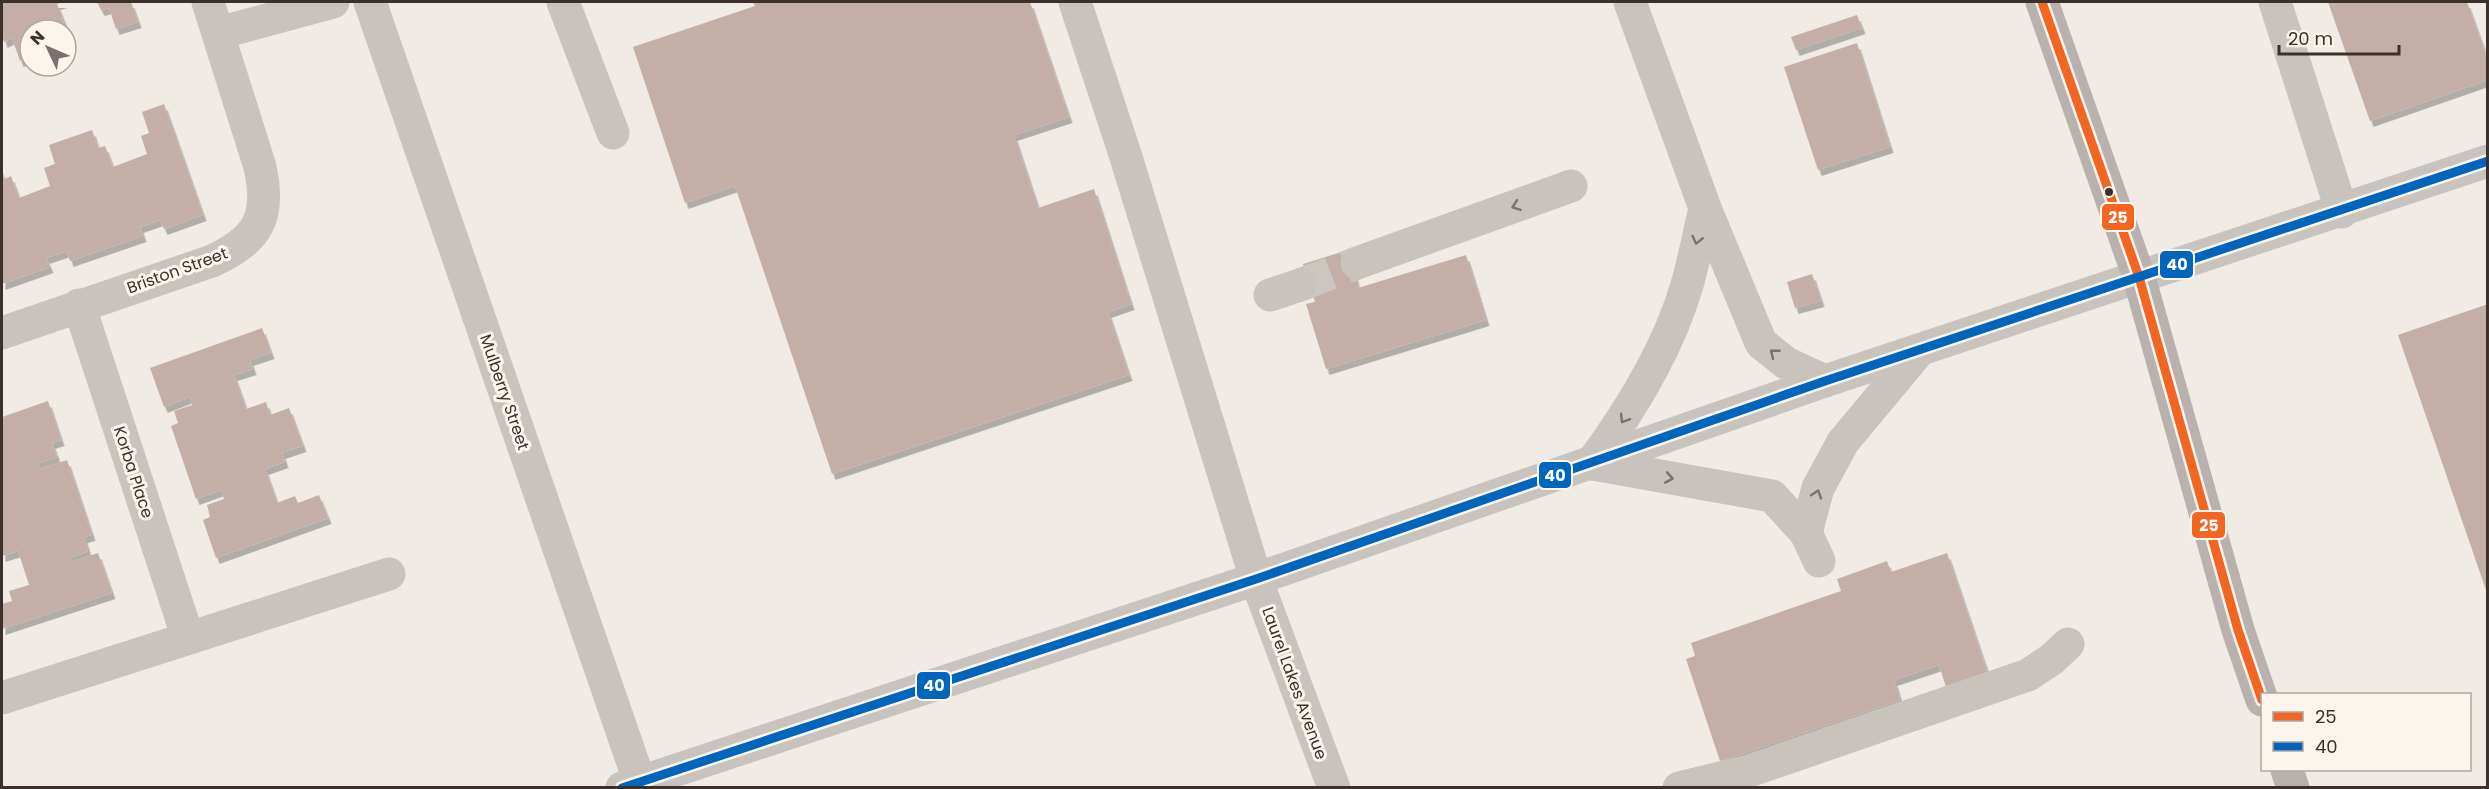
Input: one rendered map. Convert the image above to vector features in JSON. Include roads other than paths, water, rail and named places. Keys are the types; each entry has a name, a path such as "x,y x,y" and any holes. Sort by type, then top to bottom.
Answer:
{"main road":[{"path":"2042,2 2139,277 2238,630 2261,697"},
{"path":"2287,771 2293,788"}],"street":[{"name":"Briston Street","path":"2,333 212,261 241,245 259,224 264,209 262,175 208,2"},
{"path":"219,33 333,2"},
{"name":"Mulberry Street","path":"370,2 632,785"},
{"path":"563,2 613,133"},
{"name":"Laurel Lakes Avenue","path":"1075,2 1125,154 1256,579 1334,788"},
{"path":"1630,2 1705,208 1761,343 1786,363 1825,381"},
{"path":"2275,2 2342,212"},
{"path":"632,785 1256,579 1825,381 2342,212 2487,161"},
{"path":"1357,263 1571,186"},
{"path":"1591,464 1621,424 1655,364 1686,286 1705,208"},
{"name":"Korba Place","path":"79,305 188,638"},
{"path":"1591,464 1772,496 1812,547 1818,488 1843,442 1918,352"},
{"path":"2,698 389,574"},
{"path":"1679,788 1749,771 2028,675 2052,659 2068,644"}],"tunnel":[{"path":"1300,285 1357,263"}]}
